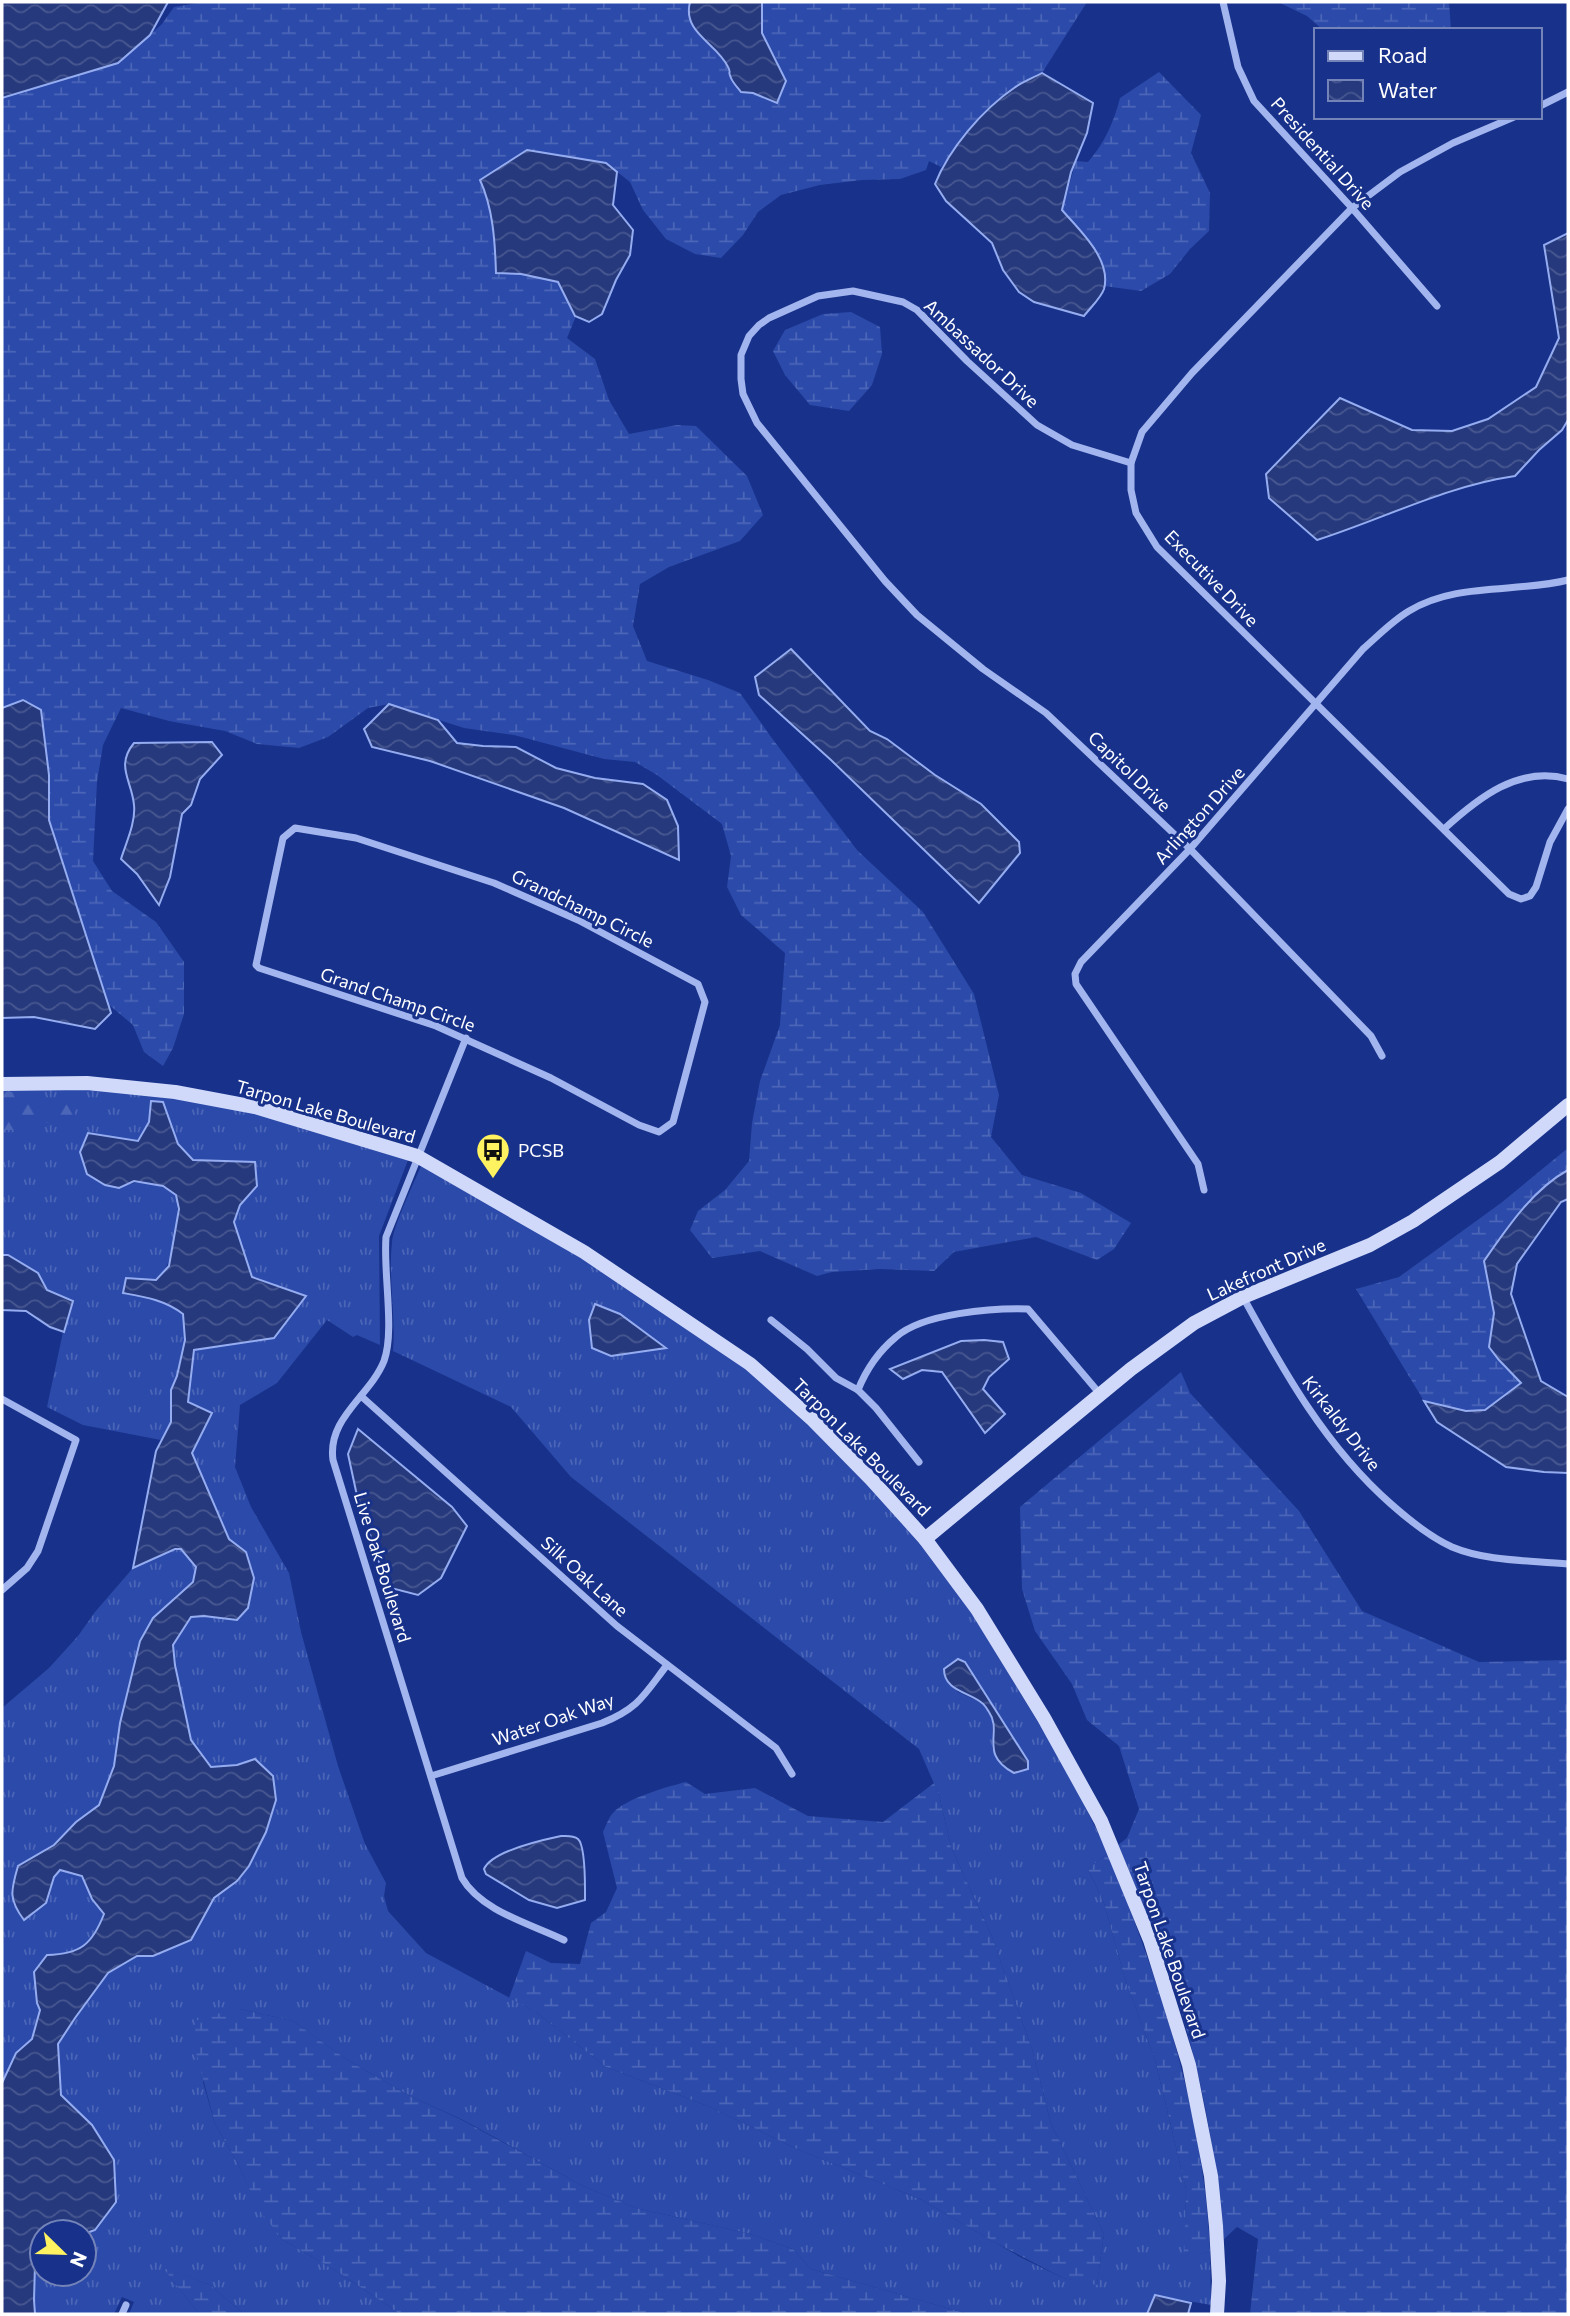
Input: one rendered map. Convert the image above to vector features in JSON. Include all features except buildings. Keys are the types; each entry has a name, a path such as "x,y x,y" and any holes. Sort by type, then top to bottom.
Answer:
{"street":[{"name":"Presidential Drive","path":"1223,2 1238,67 1254,101 1437,306"},
{"path":"1542,105 1568,92"},
{"name":"Executive Drive","path":"1509,119 1453,144 1400,172 1352,208 1192,373 1142,432 1131,463 1131,489 1136,513 1157,547 1509,894 1521,899 1530,897 1536,887 1550,842 1568,809"},
{"name":"Ambassador Drive","path":"842,526 757,423 743,394 741,379 741,355 749,337 759,325 818,296 853,291 903,302 917,310 967,361 1037,425 1072,445 1131,463"},
{"name":"Capitol Drive","path":"842,526 916,615 1046,713 1190,849 1371,1036 1382,1056"},
{"name":"Arlington Drive","path":"1204,1190 1198,1164 1076,984 1075,974 1081,962 1190,849 1363,649 1388,627 1415,608 1451,594 1542,586 1568,580"},
{"path":"1444,829 1473,802 1497,787 1541,776 1568,779"},
{"name":"Grand Champ Circle","path":"295,828 283,838 256,965 269,973 376,1005 466,1038 551,1078 639,1125 659,1132"},
{"name":"Grandchamp Circle","path":"295,828 356,838 494,883 578,920 698,984 705,1002 702,1014 673,1122 659,1132"},
{"name":"Live Oak Boulevard","path":"466,1038 386,1237 384,1261 388,1331 384,1359 378,1372 337,1428 332,1448 333,1460 462,1878 469,1890 483,1903 564,1940"},
{"name":"Tarpon Lake Boulevard","path":"2,1084 87,1083 175,1092 255,1107 417,1157 584,1252 750,1364 813,1420 925,1538 984,1620 1072,1766 1101,1821 1150,1940 1189,2065 1202,2123 1216,2226 1219,2281 1217,2314"},
{"name":"Lakefront Drive","path":"925,1538 1162,1345 1243,1297 1370,1245 1413,1222 1500,1162 1568,1105"},
{"name":"Kirkaldy Drive","path":"1243,1297 1288,1380 1352,1467 1412,1523 1452,1547 1490,1557 1568,1564"},
{"path":"858,1390 866,1371 897,1336 927,1321 995,1308 1028,1309 1101,1395"},
{"path":"771,1320 807,1349 836,1378 858,1390 919,1462"},
{"name":"Silk Oak Lane","path":"361,1396 617,1626 776,1748 792,1774"},
{"path":"2,1399 76,1440 38,1551 27,1568 2,1590"},
{"name":"Water Oak Way","path":"431,1776 602,1723 623,1714 638,1703 667,1665"},
{"path":"122,2314 126,2305"}],"green space":[{"path":"204,2 690,2 692,24 721,58 731,78 753,93 776,103 778,62 762,33 762,2 1087,2 1042,73 1015,87 987,109 941,167 929,161 926,170 900,179 820,185 781,195 758,212 743,235 721,258 695,254 666,239 643,210 630,182 606,163 480,180 491,213 496,272 558,282 576,316 567,338 595,359 609,400 629,434 677,425 696,426 747,476 763,515 740,541 669,567 640,584 633,626 647,661 740,693 857,850 923,912 974,994 999,1095 991,1137 1022,1175 1081,1193 1131,1223 1114,1249 1097,1260 1036,1237 954,1252 934,1271 880,1269 832,1272 817,1276 760,1251 712,1258 690,1230 698,1211 725,1190 749,1161 752,1123 760,1081 780,1025 785,953 741,915 727,887 731,856 722,824 657,775 635,762 604,759 514,735 464,728 389,704 368,708 328,737 299,748 257,744 225,731 169,721 121,708 103,745 97,782 93,861 112,891 156,922 184,962 184,1014 173,1048 163,1066 144,1052 133,1025 108,1004 49,820 49,775 41,710 23,700 2,708 2,94 136,34 151,34 174,7"},
{"path":"1278,2 1449,2 1451,28 1321,28 1307,16"},
{"path":"1159,72 1201,115 1191,153 1210,193 1209,231 1170,274 1141,291 1104,286 1105,273 1062,210 1076,161 1088,162 1099,148 1120,98"},
{"path":"851,312 880,327 882,354 872,385 849,411 810,405 785,375 773,351 785,330 823,314"},
{"path":"87,1089 175,1098 254,1113 408,1160 379,1236 380,1345 357,1335 353,1337 327,1320 277,1383 240,1405 235,1467 251,1507 289,1573 301,1632 338,1766 365,1844 386,1883 384,1896 388,1911 426,1953 536,2012 606,2067 710,2107 795,2148 922,2200 1020,2257 1063,2278 1097,2284 1104,2234 1051,2124 1032,2049 991,1934 951,1847 939,1795 919,1749 571,1477 511,1407 393,1351 393,1234 421,1166 581,1257 746,1368 808,1424 920,1542 971,1612 1066,1768 1108,1853 1088,1869 1104,1903 1125,1979 1155,2060 1186,2189 1185,2259 1210,2251 1211,2305 1155,2295 1147,2314 968,2314 811,2269 793,2249 750,2234 636,2208 583,2186 463,2120 410,2096 349,2061 293,2021 239,2009 203,2082 215,2124 259,2209 283,2240 338,2272 400,2314 244,2314 209,2284 164,2269 199,2314 129,2314 134,2302 122,2297 114,2314 35,2314 34,2288 98,2288 98,2226 116,2202 113,2160 92,2125 61,2095 58,2044 108,1973 137,1956 153,1956 191,1939 214,1898 237,1881 266,1832 276,1800 273,1776 255,1759 237,1765 211,1767 191,1740 173,1645 191,1617 237,1619 246,1552 229,1539 192,1453 212,1413 188,1403 193,1350 237,1342 306,1297 252,1277 234,1222 240,1205 257,1186 193,1160 178,1144 163,1102 151,1101 149,1122 138,1141 88,1133 119,1188 141,1182 162,1187 176,1195 177,1228 171,1254 162,1275 155,1281 124,1293 162,1302 183,1314 185,1340 171,1390 171,1422 161,1440 83,1425 47,1407 63,1332 38,1273 8,1255 2,1255 2,1091","holes":["965,1662 1021,1772 1017,1772 992,1749 992,1717 982,1703 958,1692 944,1675"]},
{"path":"27,1090 36,1099 53,1098 67,1102 75,1109 75,1116 69,1124 29,1122 15,1130 2,1130 2,1091"},
{"path":"1568,1148 1568,1170 1555,1177 1484,1260 1494,1313 1489,1347 1522,1382 1485,1410 1466,1411 1424,1401 1356,1289 1399,1277 1501,1203"},
{"path":"1181,1372 1190,1393 1299,1511 1362,1611 1479,1662 1568,1660 1568,2314 1250,2314 1258,2239 1237,2227 1224,2239 1209,2130 1189,2038 1162,1954 1118,1845 1127,1838 1139,1809 1119,1746 1087,1720 1072,1684 1035,1631 1022,1589 1020,1507"},
{"path":"175,1549 182,1549 196,1567 193,1582 174,1597 129,1692 120,1723 114,1766 99,1805 76,1822 54,1845 18,1866 11,1889 14,1906 46,1903 54,1877 60,1870 82,1876 92,1899 104,1914 95,1933 84,1946 69,1953 47,1955 37,2002 40,2010 32,2039 16,2053 2,2083 2,1708 49,1668 133,1568"},
{"path":"686,1782 705,1794 755,1788 808,1816 883,1822 934,1783 951,1847 991,1934 1032,2049 1051,2124 1104,2234 1097,2285 1063,2278 922,2200 795,2148 710,2107 606,2067 536,2012 509,1998 526,1951 551,1963 580,1964 591,1923 606,1912 617,1888 603,1832 612,1814 637,1798"},
{"path":"1108,1853 1161,1999 1189,2098 1199,2148 1210,2251 1184,2260 1186,2189 1155,2060 1125,1979 1104,1903 1088,1869"},
{"path":"239,2009 293,2021 349,2061 410,2096 462,2120 583,2186 636,2208 750,2234 793,2249 811,2269 968,2314 400,2314 338,2272 283,2240 259,2210 238,2164 215,2124 196,2052 195,2021"},
{"path":"163,2268 209,2284 244,2314 199,2314"}],"water":[{"path":"2,2 168,2 150,35 118,63 2,98"},
{"path":"690,2 762,2 762,33 786,81 777,103 753,93 741,92 732,80 723,59 691,22"},
{"path":"1042,73 1093,103 1087,133 1071,172 1062,210 1085,236 1103,267 1104,289 1084,316 1034,302 1019,292 1003,270 992,243 946,201 935,184 958,144 990,107 1014,88"},
{"path":"527,150 606,163 617,172 613,205 633,230 630,255 602,314 589,322 575,316 558,282 521,274 496,273 491,213 480,180"},
{"path":"1568,233 1568,420 1562,430 1515,476 1439,495 1317,540 1269,498 1266,474 1340,398 1412,430 1452,431 1488,419 1536,387 1559,338 1544,245"},
{"path":"791,649 870,731 887,739 935,775 981,804 1019,842 1020,853 979,903 831,760 759,695 755,677"},
{"path":"23,700 41,710 49,775 49,820 111,1013 95,1029 34,1017 2,1018 2,708"},
{"path":"389,704 438,720 457,743 516,747 556,768 595,778 643,784 667,800 678,826 679,860 564,808 430,761 372,747 364,729"},
{"path":"212,742 222,755 200,779 191,805 182,814 170,877 159,905 137,874 121,859 134,818 133,796 125,766 128,751 134,743"},
{"path":"151,1101 163,1102 178,1144 193,1160 255,1162 257,1186 240,1205 234,1222 252,1277 306,1296 274,1338 194,1350 188,1402 212,1413 192,1453 229,1539 246,1552 254,1578 248,1608 237,1620 191,1617 173,1645 191,1740 211,1767 237,1765 255,1759 273,1776 276,1800 266,1832 249,1866 237,1881 214,1898 191,1940 153,1956 137,1956 108,1973 58,2044 61,2095 92,2125 114,2160 116,2202 98,2226 98,2218 28,2218 28,2288 34,2288 35,2314 2,2314 2,2083 16,2053 32,2039 40,2010 34,1972 47,1955 68,1953 83,1946 95,1933 104,1914 92,1899 82,1876 60,1870 54,1877 46,1903 24,1920 15,1906 12,1894 18,1866 54,1845 76,1822 99,1805 114,1766 120,1723 140,1641 153,1618 193,1582 196,1567 181,1549 175,1549 133,1568 156,1451 171,1422 171,1390 185,1340 183,1314 162,1302 123,1293 126,1278 156,1280 169,1266 179,1209 176,1195 163,1186 134,1181 119,1188 105,1185 87,1174 80,1152 88,1133 138,1141 149,1122"},
{"path":"1568,1170 1568,1199 1561,1202 1517,1264 1511,1294 1541,1381 1568,1397 1568,1473 1506,1467 1437,1422 1424,1401 1466,1411 1485,1410 1521,1383 1489,1347 1494,1313 1484,1261 1532,1198"},
{"path":"2,1255 8,1255 38,1273 47,1290 73,1301 64,1332 50,1327 26,1311 2,1310"},
{"path":"595,1304 620,1314 666,1348 611,1356 592,1348 589,1320"},
{"path":"961,1341 1003,1342 1009,1359 989,1377 983,1389 1005,1414 985,1433 942,1372 922,1370 903,1379 890,1369"},
{"path":"358,1429 452,1507 467,1526 441,1578 418,1595 387,1587 356,1491 348,1454"},
{"path":"958,1659 965,1662 1028,1761 1028,1769 1014,1773 1003,1766 994,1751 993,1720 987,1708 948,1682 944,1669"},
{"path":"561,1836 574,1837 581,1843 585,1900 557,1908 529,1900 486,1874 484,1869 497,1857 518,1847"},
{"path":"1155,2295 1191,2303 1188,2314 1147,2314"}],"place":[{"name":"PCSB","path":"493,1180"}]}
